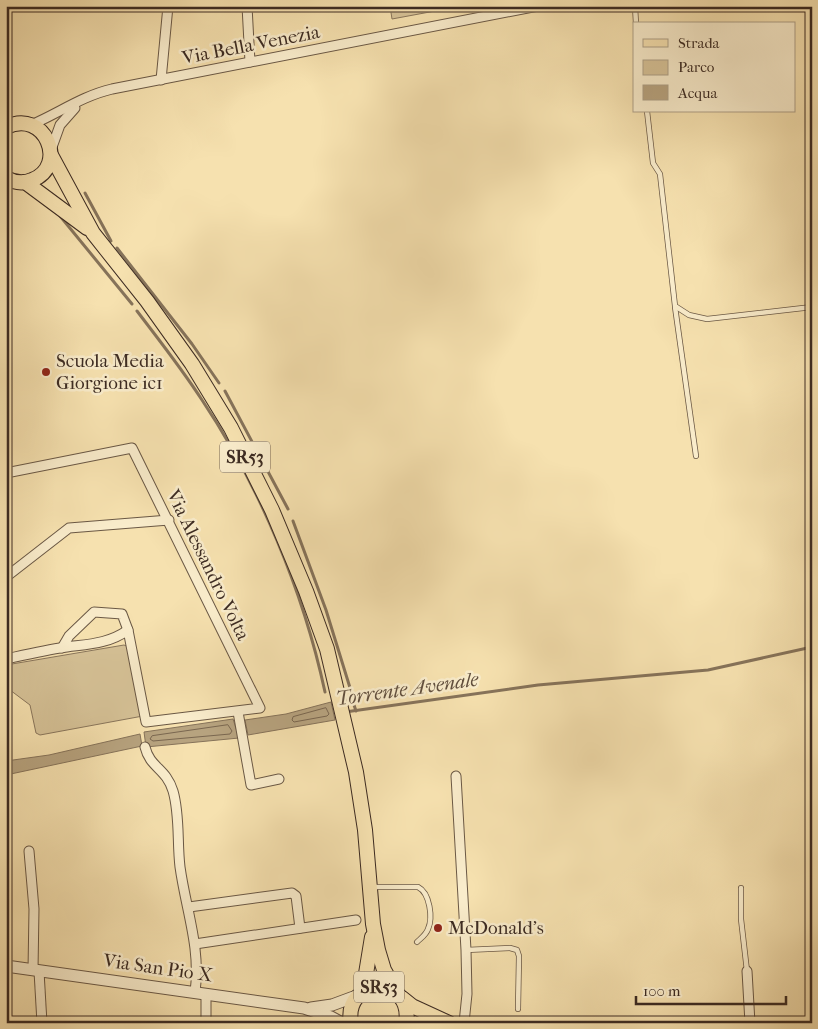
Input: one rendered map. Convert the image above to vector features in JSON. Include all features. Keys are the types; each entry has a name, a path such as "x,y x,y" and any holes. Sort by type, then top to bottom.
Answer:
{"main road":[{"path":"10,122 31,125"},
{"name":"SR53","path":"31,125 45,135 51,153 93,233 147,301 192,364 231,428 272,510 306,591 328,649 346,724 361,801 373,924 383,966 407,1009 406,1023"},
{"path":"25,182 43,173 51,153"},
{"name":"SR53","path":"6,178 25,182 93,233"},
{"name":"SR53","path":"352,1023 351,1009 361,994 373,924"},
{"name":"SR53","path":"361,994 380,987 400,996"},
{"path":"400,996 412,1006 449,1023"}],"street":[{"path":"161,80 168,6"},
{"path":"247,6 250,62"},
{"name":"Via Bella Venezia","path":"31,125 59,113 88,96 250,62 538,6"},
{"path":"51,153 66,117 88,96"},
{"name":"Via Alessandro Volta","path":"6,473 132,448 260,708 239,716 146,722 128,630"},
{"path":"6,577 69,528 169,520"},
{"path":"6,659 62,648 92,645 116,638 128,630 122,614 94,612 68,636 62,648"},
{"path":"239,716 251,785 279,779"},
{"path":"145,747 149,761 166,774 173,792 180,867 189,908 198,964 200,993 206,1023"},
{"path":"456,776 466,950 467,988 464,1023"},
{"path":"29,850 34,909 36,970 42,1023"},
{"path":"189,908 292,893 296,896 300,928"},
{"path":"195,944 356,920"},
{"name":"Via San Pio X","path":"6,966 304,1008 331,1017 342,1023"},
{"path":"746,970 750,1023"},
{"name":"Via San Pio X","path":"304,1008 332,1005 361,994"}],"lane":[{"path":"634,6 636,22"},
{"path":"647,112 653,163 660,174 675,306 696,456"},
{"path":"675,306 688,316 707,318 812,307"},
{"path":"370,887 388,886 410,890 418,887 423,890 428,901 428,930 417,942"},
{"path":"741,888 741,919 746,970"},
{"path":"466,950 510,948 516,950 519,956 518,1009"}],"green space":[{"path":"390,6 462,6 392,19"},
{"path":"124,645 129,647 143,716 40,735 36,733 30,705 6,687 6,665"}],"water":[{"path":"331,702 335,720 248,735 245,720 286,714"},
{"path":"233,719 239,738 146,747 144,732"},
{"path":"140,734 142,746 6,775 6,761 49,755"}],"waterway":[{"path":"85,193 111,241"},
{"path":"60,216 132,304"},
{"path":"117,248 192,344 219,383"},
{"path":"137,311 202,400 243,468 261,504 292,578 305,616 325,692"},
{"path":"225,391 288,509"},
{"path":"293,521 326,610 351,691"},
{"name":"Torrente Avenale","path":"345,712 538,685 708,670 812,647"},
{"path":"353,702 356,711"}],"place":[{"name":"Scuola Media Giorgione ic1","path":"46,372"},
{"name":"McDonald's","path":"438,928"}]}
